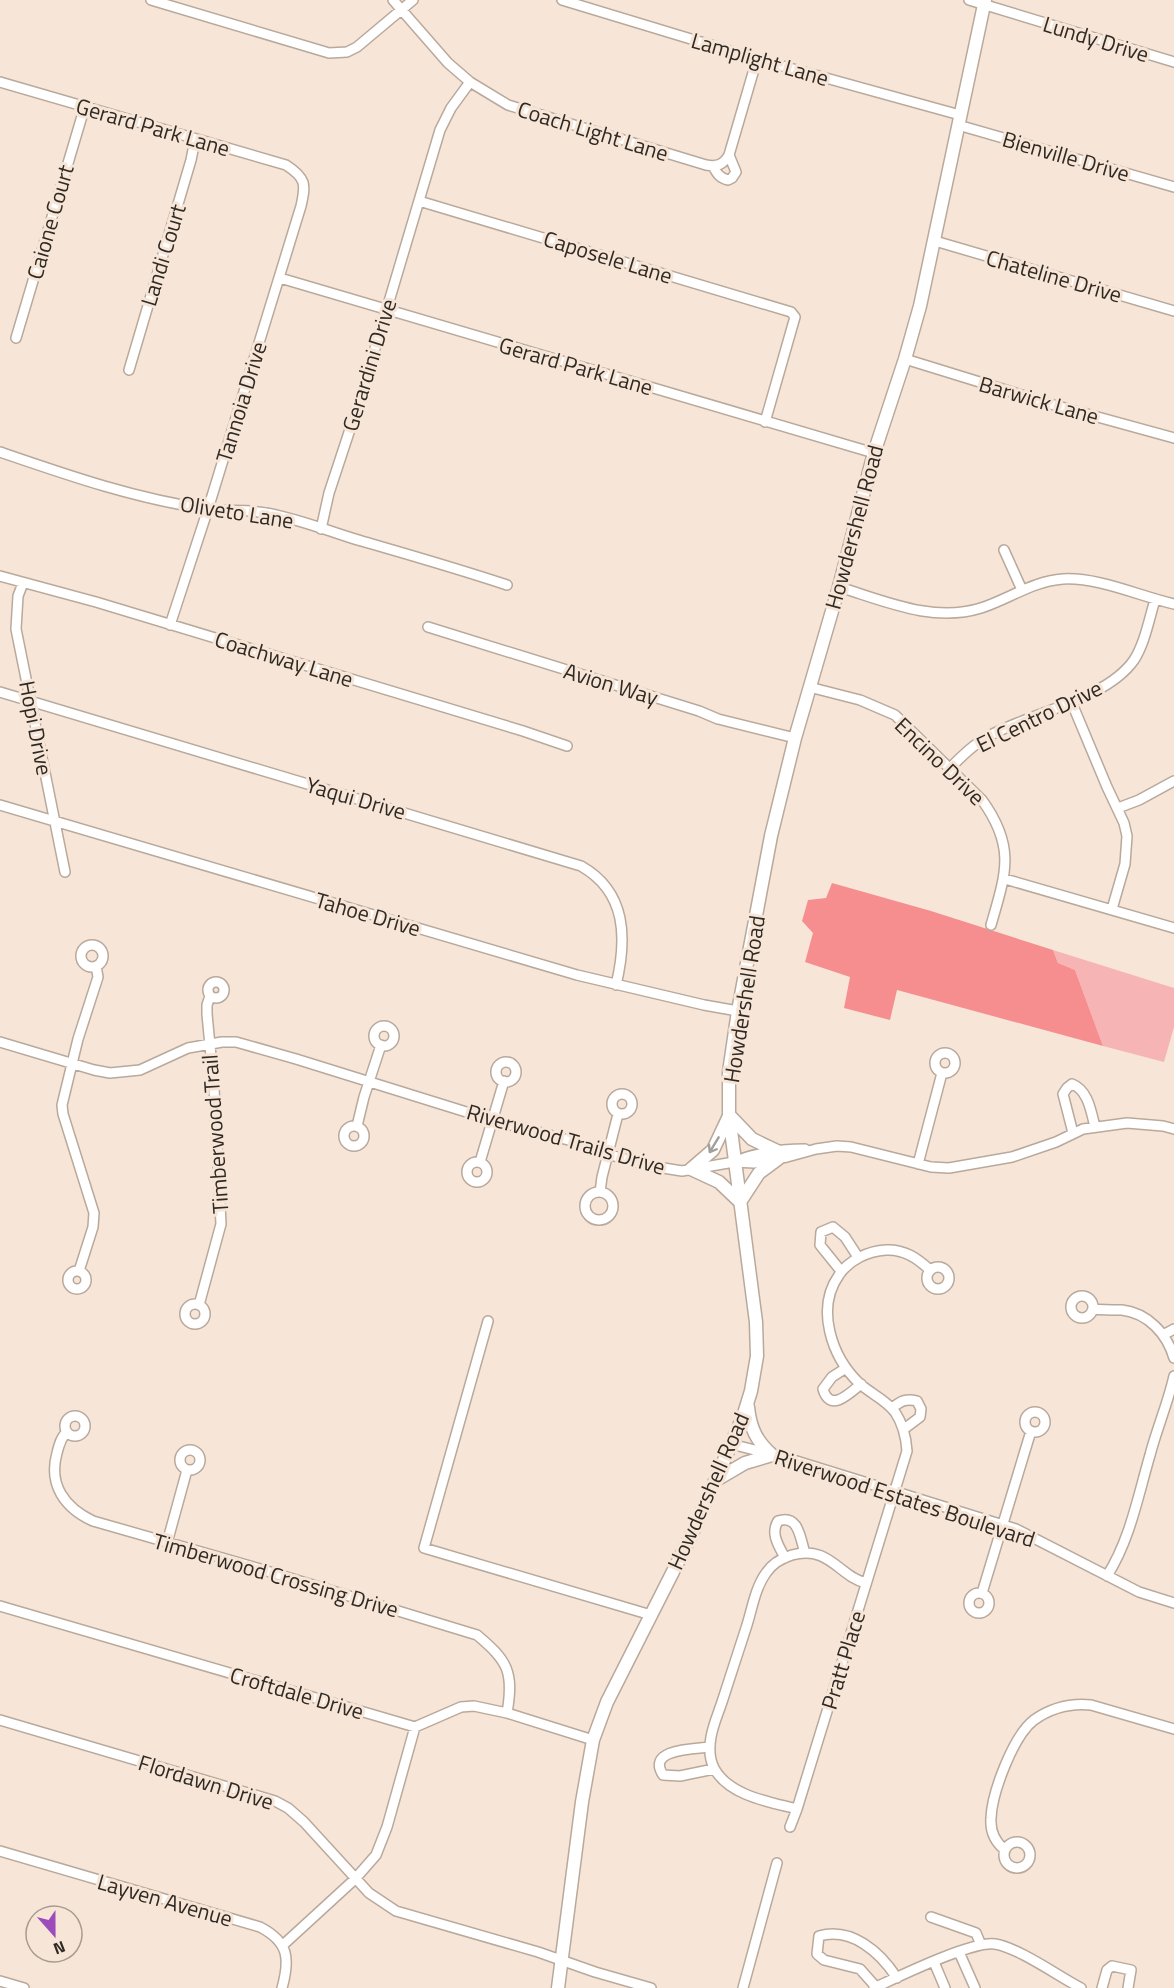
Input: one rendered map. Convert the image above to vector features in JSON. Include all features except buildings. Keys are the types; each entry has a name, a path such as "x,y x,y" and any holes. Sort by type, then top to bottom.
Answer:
{"main road":[{"name":"Howdershell Road","path":"558,1988 582,1802 593,1740 607,1702 716,1480 748,1402 757,1356 753,1289 729,1115 729,1072 738,1011 771,836 795,738 839,587 874,453 905,360 920,306 984,3"},
{"path":"729,1115 752,1139 778,1155 759,1173 740,1202 720,1182 691,1169 714,1150 729,1115"},
{"path":"716,1480 745,1463 772,1455 756,1437 750,1420 748,1402"}],"street":[{"path":"151,0 338,54 357,47 413,0"},
{"name":"Coach Light Lane","path":"393,0 448,63 470,82 508,105 622,141 713,166 722,179 728,180 736,172 729,155"},
{"name":"Lamplight Lane","path":"562,0 959,120"},
{"name":"Lundy Drive","path":"969,0 1174,62"},
{"path":"713,166 725,162 729,155 758,59"},
{"name":"Gerard Park Lane","path":"0,82 286,165 302,177"},
{"name":"Gerardini Drive","path":"321,529 329,494 440,130 451,108 470,82"},
{"name":"Caione Court","path":"16,338 85,106"},
{"name":"Bienville Drive","path":"959,120 1174,186"},
{"name":"Landi Court","path":"129,370 195,140"},
{"name":"Tannoia Drive","path":"170,625 280,278 305,188 302,177"},
{"name":"Caposele Lane","path":"418,201 791,312 795,317 765,422"},
{"name":"Chateline Drive","path":"935,241 1174,311"},
{"name":"Gerard Park Lane","path":"280,278 874,453"},
{"name":"Barwick Lane","path":"905,360 1174,438"},
{"name":"Oliveto Lane","path":"0,452 92,483 208,509 267,513 507,585"},
{"path":"1004,550 1022,590"},
{"name":"Coachway Lane","path":"0,576 74,596 567,746"},
{"path":"839,587 910,608 944,614 957,614 980,608 1022,590 1055,580 1077,579 1089,580 1174,604"},
{"name":"Hopi Drive","path":"23,584 17,604 16,629 65,872"},
{"name":"El Centro Drive","path":"950,768 966,752 990,736 1098,690 1119,676 1135,658 1155,600"},
{"name":"Avion Way","path":"428,627 693,709 718,719 795,738"},
{"name":"Encino Drive","path":"809,687 860,700 895,715 982,800 993,815 1006,854 1005,879 991,925"},
{"name":"Yaqui Drive","path":"0,692 581,866 596,874 607,886 616,904 621,926 622,947 616,985"},
{"path":"1071,701 1124,823 1127,849 1112,909"},
{"path":"1118,808 1139,800 1174,780"},
{"name":"Tahoe Drive","path":"0,806 576,975 738,1011"},
{"path":"1005,879 1174,927"},
{"path":"79,1271 93,1227 94,1213 63,1114 64,1098 72,1064 98,977 96,966"},
{"name":"Timberwood Trail","path":"199,1305 221,1224 207,1014 210,996"},
{"name":"Riverwood Trails Drive","path":"0,1042 110,1073 140,1070 188,1048 236,1042 608,1154 651,1166 682,1171 734,1162 751,1155 778,1155 816,1149 851,1147 918,1164"},
{"path":"357,1126 381,1045"},
{"path":"942,1073 918,1164 949,1168 989,1162 1029,1152 1073,1133 1127,1122 1174,1129"},
{"path":"480,1162 504,1081"},
{"path":"1073,1133 1063,1094 1072,1084 1082,1089 1095,1127"},
{"path":"600,1191 618,1114"},
{"path":"841,1272 820,1245 821,1232 833,1227 838,1230 858,1257"},
{"path":"892,1408 901,1401 909,1399 917,1401 921,1409 920,1417 903,1428 892,1408 861,1384 846,1368 833,1344 827,1311 831,1291 841,1272 858,1257 872,1252 893,1250 912,1255 930,1270"},
{"path":"1093,1309 1133,1313 1156,1326 1170,1344 1174,1357"},
{"path":"488,1321 424,1548 651,1615"},
{"path":"1163,1335 1174,1329"},
{"path":"846,1368 825,1384 823,1389 825,1395 830,1400 837,1401 843,1399 861,1384"},
{"path":"1107,1576 1125,1541 1174,1376"},
{"name":"Pratt Place","path":"790,1827 798,1809 907,1451 903,1428"},
{"path":"982,1593 1031,1431"},
{"name":"Timberwood Crossing Drive","path":"67,1432 63,1435 54,1463 55,1476 59,1490 67,1504 77,1514 93,1521 477,1635 502,1658 509,1675 510,1696 507,1713"},
{"name":"Riverwood Estates Boulevard","path":"731,1444 1027,1534 1139,1592 1174,1603"},
{"path":"167,1543 187,1470"},
{"path":"785,1558 774,1532 778,1521 785,1519 790,1519 795,1524 805,1553"},
{"path":"798,1809 734,1788 720,1777 710,1759 711,1735 755,1598 766,1573 785,1558 805,1553 819,1555 834,1562 854,1578 866,1583"},
{"name":"Croftdale Drive","path":"0,1606 415,1727"},
{"path":"1005,1850 996,1842 992,1830 993,1806 1011,1749 1034,1720 1054,1709 1078,1704 1091,1705 1174,1729"},
{"path":"282,1988 287,1958 283,1945 355,1879 376,1855 382,1842 415,1727 461,1707 474,1706 507,1713 593,1740"},
{"name":"Flordawn Drive","path":"0,1720 260,1795 288,1808 304,1822 355,1879 381,1903 396,1911 651,1988"},
{"path":"710,1747 661,1757 660,1769 663,1775 672,1777 714,1769"},
{"name":"Layven Avenue","path":"0,1851 260,1927 277,1938 283,1945"},
{"path":"743,1988 777,1863"},
{"path":"931,1917 976,1933 981,1945"},
{"path":"827,1934 847,1936 870,1946 888,1963 884,1984 860,1969 824,1960 817,1954 819,1936 827,1934"},
{"path":"884,1984 959,1952 993,1944 1010,1949 1081,1988"},
{"path":"959,1952 975,1988"},
{"path":"934,1962 945,1988"},
{"path":"1102,1988 1107,1970 1112,1966 1131,1970 1128,1988"},
{"path":"0,1981 24,1988"}],"shaded area":[{"path":"832,883 931,911 1053,950 1058,963 1075,970 1103,1046 897,990 890,1020 844,1008 850,977 805,962 813,933 802,921 808,900 826,898"},
{"path":"1053,950 1174,988 1174,1027 1164,1062 1103,1046 1075,970 1058,963"}]}
